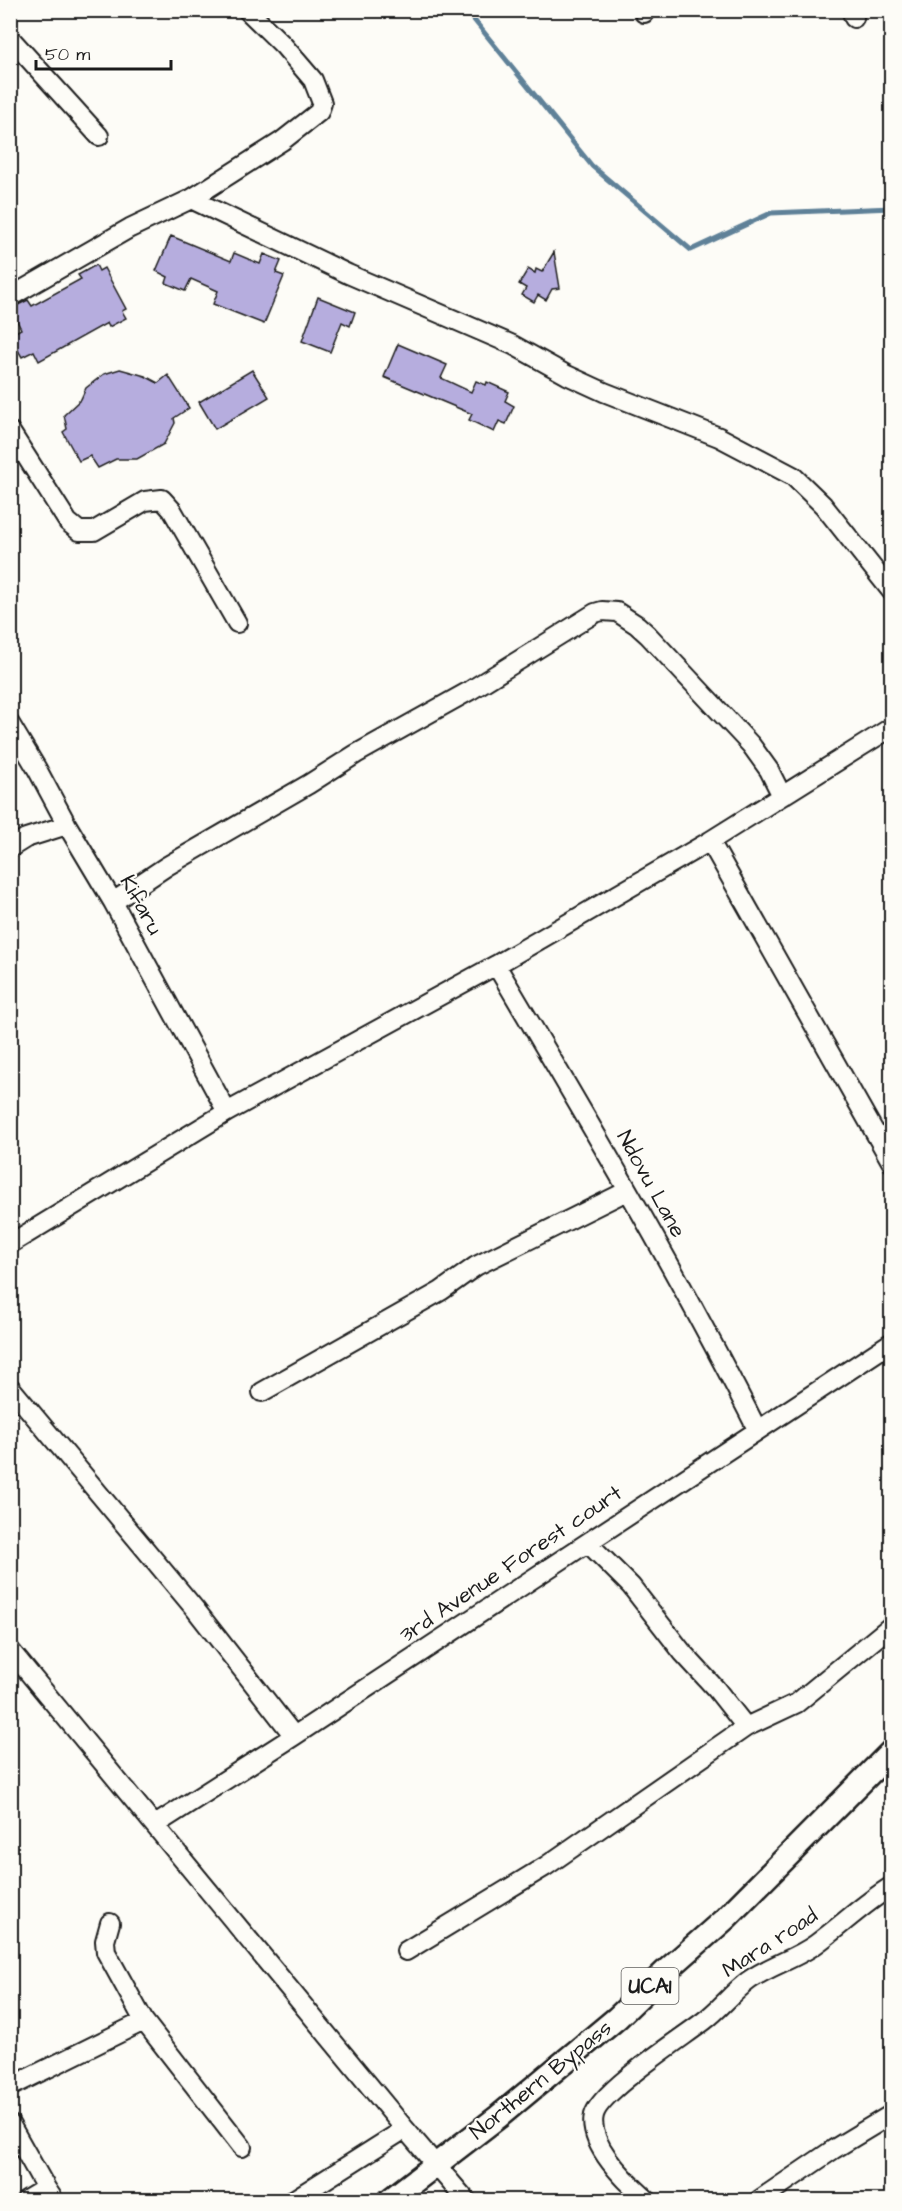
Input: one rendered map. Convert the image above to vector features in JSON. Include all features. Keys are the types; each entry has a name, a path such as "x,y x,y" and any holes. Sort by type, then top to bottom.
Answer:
{"main road":[{"name":"Northern Bypass","path":"390,2200 498,2117 617,2018 726,1918 891,1751"}],"street":[{"path":"10,297 130,228 191,199 282,141 319,112 322,103 313,80 283,45 247,10"},
{"path":"10,38 99,136"},
{"path":"191,199 348,274 513,345 567,375 604,392 719,437 793,476 823,505 891,592"},
{"path":"10,431 68,522 79,531 94,531 145,501 162,499 172,510 237,623"},
{"path":"113,902 167,866 309,784 356,754 471,690 576,624 602,611 617,612 638,625 648,635 751,745 769,770 782,796"},
{"name":"Kifaru","path":"10,724 113,902 226,1112"},
{"path":"10,1244 226,1112 496,965 710,841 891,727"},
{"path":"10,848 26,838 67,825"},
{"path":"710,841 891,1162"},
{"name":"Ndovu Lane","path":"496,965 713,1342 757,1430"},
{"path":"262,1392 441,1291 476,1266 627,1191"},
{"name":"3rd Avenue Forest court","path":"155,1825 294,1736 891,1342"},
{"path":"10,1387 195,1609 294,1736"},
{"path":"588,1543 631,1586 683,1653 746,1727"},
{"path":"406,1951 546,1866 746,1727 797,1703 891,1625"},
{"path":"14,1662 155,1825 435,2166 466,2200"},
{"name":"Mara road","path":"647,2200 614,2167 604,2152 595,2134 593,2122 595,2111 617,2087 705,2020 749,1980 814,1946 866,1903 891,1886"},
{"path":"110,1923 105,1941 106,1952 144,2021 242,2147"},
{"path":"10,2087 144,2021"},
{"path":"759,2200 891,2114"},
{"path":"10,2124 50,2194 26,2200"},
{"path":"293,2200 405,2129"}],"building":[{"path":"171,236 231,261 234,253 260,264 264,254 281,261 276,273 284,276 264,324 213,304 218,291 191,279 185,291 166,283 168,277 156,271"},
{"path":"554,252 560,288 552,289 546,300 538,295 534,302 522,295 526,288 519,284 528,269 535,273 536,269 542,272"},
{"path":"96,265 99,271 104,268 126,309 122,311 126,318 109,327 107,323 39,361 34,351 22,357 10,337 21,329 14,315 17,313 14,307 28,300 32,306 81,279 78,275"},
{"path":"318,297 355,312 350,326 342,322 330,352 302,341"},
{"path":"398,344 447,365 441,378 471,392 476,381 486,385 487,382 509,392 505,401 514,406 506,424 499,421 494,432 469,420 472,414 384,377"},
{"path":"120,369 145,376 158,383 168,375 189,408 174,418 175,423 164,444 137,459 116,459 98,468 90,456 79,461 63,432 67,429 64,415 81,399 86,388 104,374"},
{"path":"252,370 269,397 215,429 199,402"}],"waterway":[{"path":"466,10 592,166 691,250 771,213 892,208"}]}
